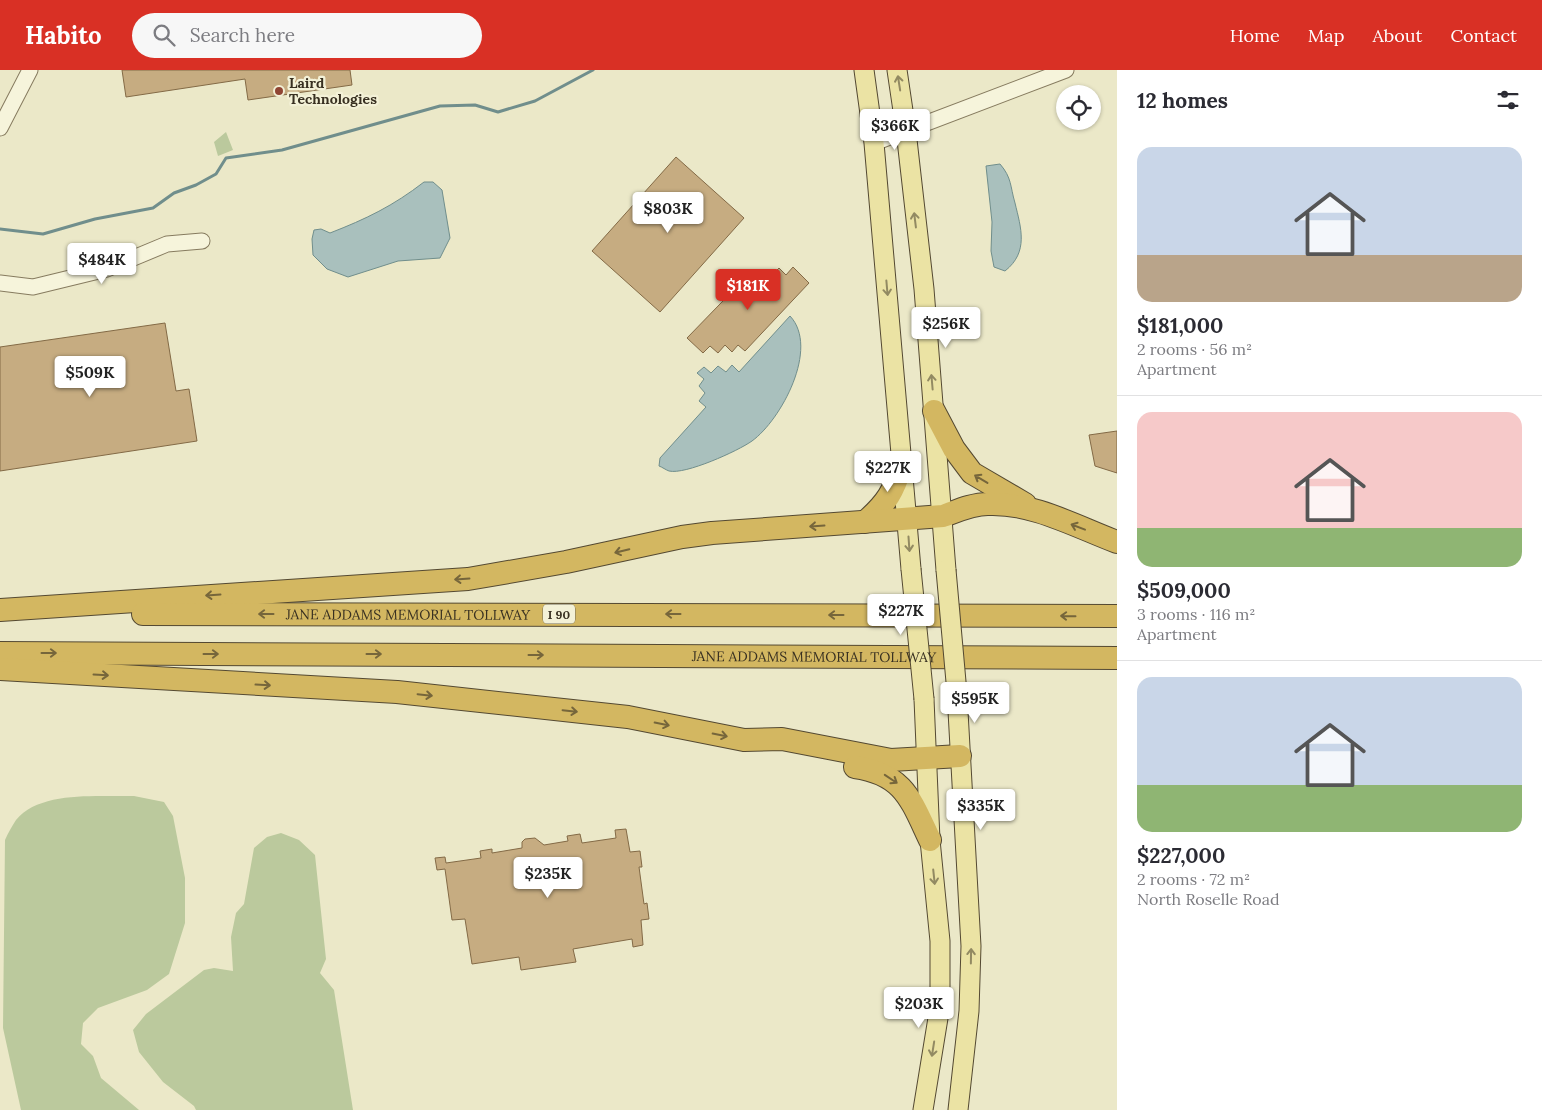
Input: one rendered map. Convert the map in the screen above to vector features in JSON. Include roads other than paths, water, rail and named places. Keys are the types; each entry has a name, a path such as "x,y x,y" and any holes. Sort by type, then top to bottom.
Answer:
{"highway":[{"path":"934,411 954,449 972,473 1038,512"},
{"path":"866,522 885,504 897,482 902,464"},
{"path":"0,610 468,579 600,556 682,537 943,516 964,508 986,504 1004,504 1038,512 1117,542"},
{"name":"JANE ADDAMS MEMORIAL TOLLWAY","path":"0,614 1117,616"},
{"name":"JANE ADDAMS MEMORIAL TOLLWAY","path":"0,653 1117,658"},
{"path":"0,669 397,692 628,717 744,740 782,739 891,760 960,756"},
{"path":"744,740 768,752 881,772 905,790 930,840"}],"main road":[{"path":"864,70 874,143 924,699 930,840 940,941 938,1018 922,1110"},
{"path":"897,70 906,131 934,411 957,693 971,946 969,1011 958,1110"}],"street":[{"path":"0,128 30,70"},
{"path":"874,143 1066,70"},
{"path":"0,283 33,287 107,269 168,244 202,241"}],"water":[{"path":"1000,164 1010,182 1021,230 1018,256 1005,271 994,267 991,251 992,222 986,166"},
{"path":"424,182 433,182 442,190 450,238 440,258 398,261 348,277 327,269 313,255 312,239 314,230 321,229 330,233 356,223 390,205"},
{"path":"790,316 798,330 801,346 799,364 785,401 763,431 745,445 699,466 669,471 659,466 660,458 706,407 699,401 705,393 699,386 704,379 697,373 704,367 711,373 718,366 726,372 732,365 739,372"}],"waterway":[{"path":"0,229 43,234 95,219 153,208 174,193 196,185 216,174 226,158 282,150 440,106 475,105 498,112 535,101 593,70"}],"place":[{"name":"Laird Technologies","path":"279,91"}]}
